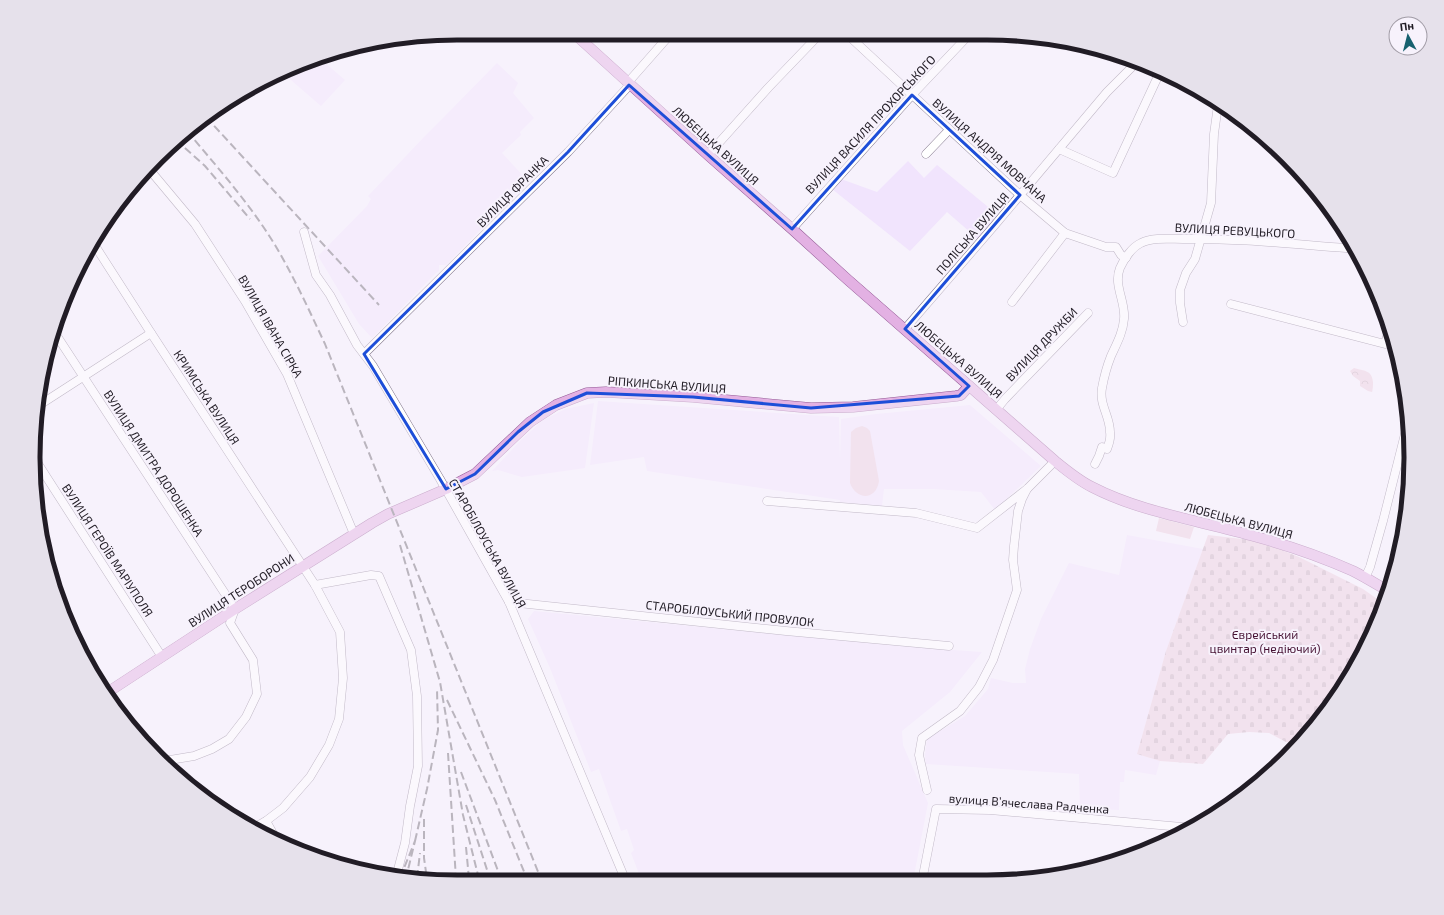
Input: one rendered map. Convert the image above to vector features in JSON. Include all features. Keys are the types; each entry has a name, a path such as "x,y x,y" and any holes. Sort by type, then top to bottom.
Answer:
{"main road":[{"name":"ЛЮБЕЦЬКА ВУЛИЦЯ","path":"581,40 629,85 792,229 847,280 1055,461 1090,486 1102,492 1158,511 1257,537 1306,552 1355,572 1383,588"},
{"name":"РІПКИНСЬКА ВУЛИЦЯ","path":"394,511 446,489 475,474 518,432 543,412 587,393 606,392 654,394 811,408 832,408 956,396 961,395 969,386"},
{"name":"ВУЛИЦЯ ТЕРОБОРОНИ","path":"111,690 235,609 354,534 394,511"}],"street":[{"name":"ВУЛИЦЯ ФРАНКА","path":"364,354 568,152 629,85 630,79 665,40"},
{"path":"708,155 768,88 814,40"},
{"name":"ВУЛИЦЯ АНДРІЯ МОВЧАНА","path":"853,40 1020,195 1065,233 1106,247 1116,247 1123,257"},
{"name":"ВУЛИЦЯ ВАСИЛЯ ПРОХОРСЬКОГО","path":"792,229 912,95 964,40"},
{"name":"ПОЛІСЬКА ВУЛИЦЯ","path":"904,329 1107,92 1132,66"},
{"path":"1059,149 1113,173 1158,77"},
{"path":"1183,322 1180,303 1180,290 1186,274 1195,259 1211,203 1214,134 1217,110"},
{"path":"926,154 949,130"},
{"name":"ВУЛИЦЯ ІВАНА СІРКА","path":"152,173 195,224 245,301 287,374 354,534"},
{"name":"СТАРОБІЛОУСЬКА ВУЛИЦЯ","path":"304,232 316,274 330,295 357,345 373,366 446,489 509,602 623,875"},
{"path":"1012,302 1065,233"},
{"name":"ВУЛИЦЯ РЕВУЦЬКОГО","path":"1095,464 1105,448 1111,432 1103,408 1102,389 1105,373 1122,330 1124,309 1118,281 1123,257 1141,242 1163,239 1202,238 1348,248"},
{"name":"КРИМСЬКА ВУЛИЦЯ","path":"97,248 303,566 340,632 343,678 339,719 329,744 310,777 283,808 266,821 259,824"},
{"path":"1231,304 1384,344 1386,337"},
{"name":"ВУЛИЦЯ ДРУЖБИ","path":"996,410 1088,313"},
{"path":"44,402 151,334"},
{"name":"ВУЛИЦЯ ДМИТРА ДОРОШЕНКА","path":"58,337 235,609"},
{"path":"1365,578 1370,567 1385,514 1403,440"},
{"path":"767,501 916,513 978,528 1027,489 1055,461"},
{"name":"ВУЛИЦЯ ГЕРОЇВ МАРІУПОЛЯ","path":"40,467 162,657"},
{"path":"928,790 919,755 922,738 960,711 979,687 993,660 1017,590 1013,560 1014,546 1018,510 1027,489"},
{"path":"315,585 371,575 379,576 411,650 417,696 418,766 410,806 406,843 398,870"},
{"name":"СТАРОБІЛОУСЬКИЙ ПРОВУЛОК","path":"509,602 786,631 949,646"},
{"path":"170,760 194,756 218,746 229,739 246,717 257,694 253,660 237,637 230,623 235,609"},
{"name":"вулиця Вʼячеслава Радченка","path":"923,875 936,809 990,810 1180,827"},
{"path":"266,821 272,831"}],"highlighted area":[{"path":"629,85 792,229 912,95 1020,195 905,329 969,386 959,396 811,408 693,397 587,393 543,412 518,432 475,474 446,489 364,354 568,152"}],"shaded area":[{"path":"324,62 345,80 321,106 287,77"},
{"path":"497,63 518,83 513,93 534,118 520,132 521,135 502,153 528,181 446,265 439,265 439,271 372,338 359,324 318,256 367,206 371,199 368,196"},
{"path":"908,161 924,178 937,165 999,216 978,239 947,212 910,251 832,189 841,179 877,192"},
{"path":"598,401 839,417 840,462 841,419 970,405 1041,466 995,510 981,492 933,489 884,489 882,506 840,502 840,500 647,471 644,457 590,465"},
{"path":"594,403 585,468 522,477 498,470 492,471 521,440 542,421 565,409"},
{"path":"1127,535 1203,549 1166,651 1137,754 1160,761 1156,775 1125,770 1124,782 1120,782 1119,810 1080,808 1079,774 926,764 925,755 927,739 965,716 988,689 991,678 1013,683 1026,683 1025,669 1030,649 1041,619 1069,563 1119,575"},
{"path":"534,611 911,647 982,652 950,692 902,731 903,745 928,803 914,875 639,875 631,853 634,850 627,829 621,831 599,769 591,772 550,668 528,619"}],"green space":[{"path":"1354,368 1367,372 1371,375 1373,382 1372,392 1360,386 1360,381 1353,376 1350,371"},
{"path":"862,426 870,431 879,481 874,492 866,496 857,493 850,483 851,432"},
{"path":"1159,518 1194,527 1190,539 1156,531"},
{"name":"Єврейський цвинтар (недіючий)","path":"1208,535 1251,540 1274,547 1299,557 1363,589 1379,600 1361,642 1334,689 1318,712 1291,742 1286,742 1269,733 1249,732 1228,734 1203,764 1160,761 1137,754 1166,651"}],"railway":[{"path":"210,121 379,305"},
{"path":"191,136 233,186 275,245 289,269 325,344 539,875"},
{"path":"181,145 205,166 250,219"},
{"path":"400,545 440,682 463,815 478,875"},
{"path":"415,841 438,730 437,689"},
{"path":"447,700 495,800 525,875"},
{"path":"448,753 456,875"},
{"path":"461,772 500,875"},
{"path":"466,805 489,875"},
{"path":"424,819 424,858 426,874"},
{"path":"403,871 415,841 408,872"},
{"path":"466,847 469,875"},
{"path":"418,873 420,853"}]}
